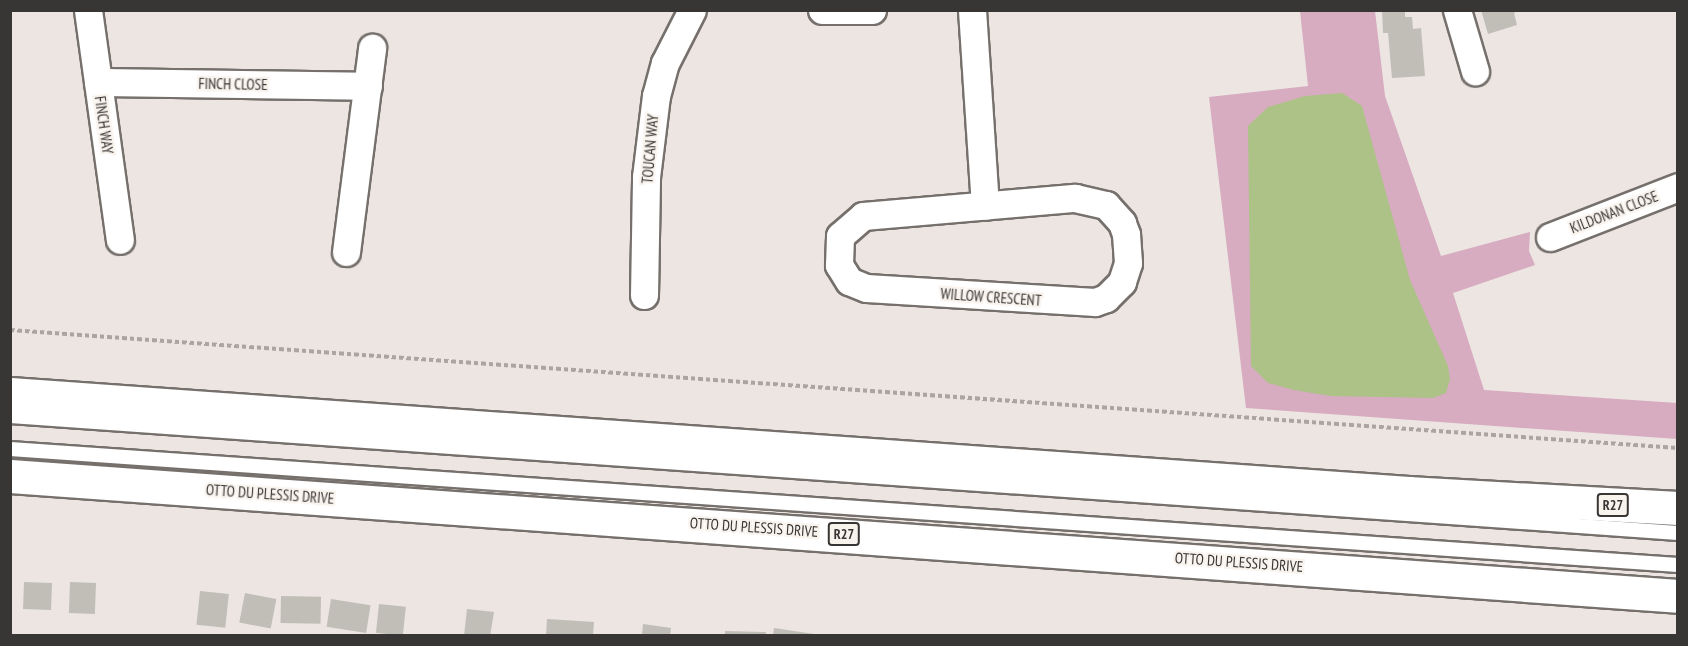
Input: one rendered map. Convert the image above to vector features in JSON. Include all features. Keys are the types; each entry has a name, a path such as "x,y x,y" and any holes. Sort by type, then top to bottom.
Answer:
{"main road":[{"name":"R27","path":"10,394 1677,508"},
{"name":"OTTO DU PLESSIS DRIVE","path":"10,476 1677,596"}],"street":[{"name":"FINCH WAY","path":"88,10 120,240"},
{"name":"TOUCAN WAY","path":"644,295 646,177 656,96 666,63 692,10"},
{"path":"822,10 872,10"},
{"path":"972,10 985,206"},
{"path":"1457,10 1475,71"},
{"path":"346,252 372,48"},
{"name":"FINCH CLOSE","path":"98,82 368,86"},
{"name":"KILDONAN CLOSE","path":"1550,237 1677,187"},
{"name":"WILLOW CRESCENT","path":"1076,198 1106,205 1122,223 1126,234 1128,263 1122,282 1106,298 1083,303 866,288 849,280 838,265 840,236 846,227 863,216 985,206 1076,198"}],"lane":[{"path":"10,416 1677,533"},
{"path":"10,449 1677,565"}],"path":[{"path":"10,330 1677,448"}],"shaded area":[{"path":"1300,11 1375,11 1385,96 1441,256 1530,232 1529,251 1535,265 1453,293 1484,390 1677,403 1677,439 1246,408 1209,97 1308,86"},
{"path":"1342,93 1362,106 1410,280 1448,366 1450,379 1446,393 1433,398 1331,396 1294,390 1268,383 1251,366 1248,126 1268,107 1305,96"}],"building":[{"path":"1382,10 1405,10 1405,17 1412,17 1413,29 1421,28 1425,76 1392,78 1388,33 1383,33"},
{"path":"1481,10 1520,10 1514,13 1517,25 1488,34"},
{"path":"24,582 52,583 51,610 23,609"},
{"path":"70,582 96,583 95,614 69,613"},
{"path":"200,591 229,594 225,628 196,625"},
{"path":"245,593 276,599 271,629 239,622"},
{"path":"281,596 321,597 321,624 281,623"},
{"path":"331,599 371,605 366,633 327,627"},
{"path":"379,604 406,607 403,636 376,633"},
{"path":"467,609 494,612 490,636 464,636"},
{"path":"547,619 594,622 593,636 546,636"},
{"path":"643,624 671,628 670,636 642,636"},
{"path":"774,628 814,634 814,636 773,636"},
{"path":"725,631 766,632 765,636 725,636"}]}
